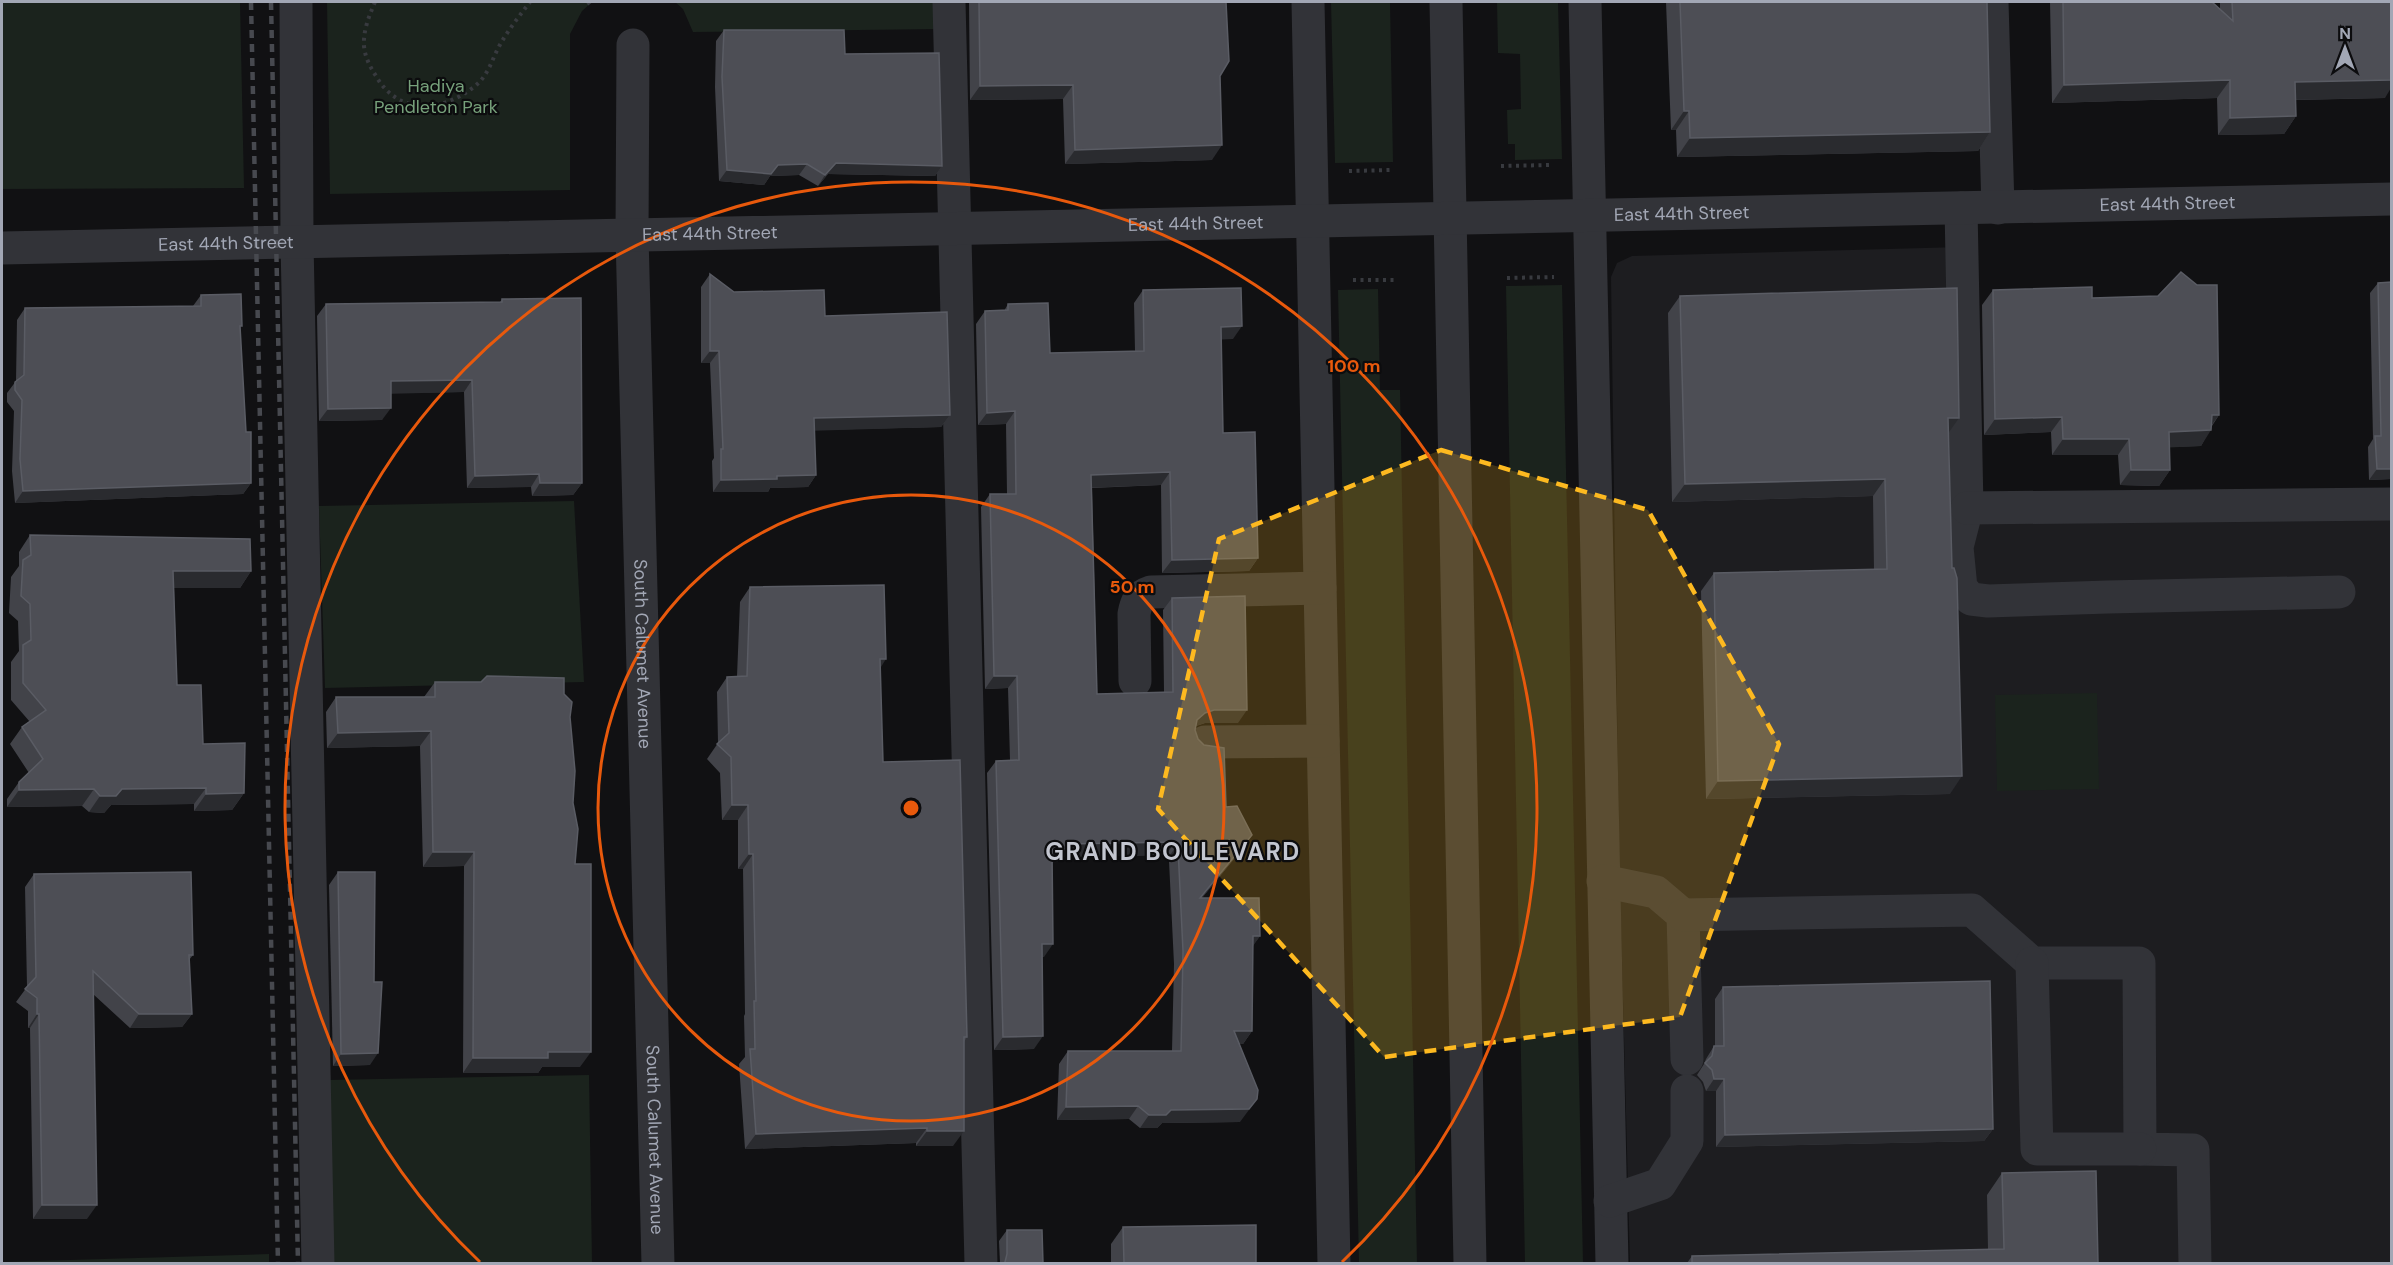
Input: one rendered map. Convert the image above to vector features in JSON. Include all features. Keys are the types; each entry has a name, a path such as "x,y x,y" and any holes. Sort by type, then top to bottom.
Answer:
{"street":[{"path":"296,2 297,242 318,1263"},
{"path":"950,2 981,1263"},
{"path":"1308,2 1334,1263"},
{"path":"1446,2 1452,219 1470,1263"},
{"path":"1585,2 1612,1263"},
{"path":"1992,2 1998,208"},
{"name":"South Calumet Avenue","path":"633,45 632,236 658,1263"},
{"name":"East 44th Street","path":"2,248 2391,200"},
{"path":"1961,208 1967,508 1958,547 1961,588 1971,599 1988,602 2339,592"},
{"path":"1967,508 2391,504"},
{"path":"1135,681 1134,614 1136,604 1142,595 1151,592 1320,588"},
{"path":"1205,742 1323,741"},
{"path":"1604,881 1656,892 1683,915 1972,910 2032,963 2139,963 2140,1149"},
{"path":"1683,915 1687,1059"},
{"path":"2032,963 2037,1149 2193,1150 2195,1263"},
{"path":"1610,1201 1660,1184 1687,1141 1687,1091"}],"path":[{"path":"375,2 365,32 364,48 370,66 383,89 401,102 422,107 440,105 476,86 489,69 500,44 530,2"},
{"path":"588,2 592,7"},
{"path":"1502,166 1561,165"},
{"path":"1347,171 1391,170"},
{"path":"1507,278 1562,276"},
{"path":"1349,280 1396,280"}],"highlighted area":[{"path":"1441,450 1648,510 1779,744 1680,1017 1384,1057 1158,809 1219,539"}],"shaded area":[{"path":"1961,247 1967,508 2391,505 2391,1263 1630,1263 1619,848 1611,277 1617,263 1632,256"}],"green space":[{"path":"2,2 240,2 244,188 2,189"},
{"name":"Hadiya Pendleton Park","path":"327,2 592,2 582,11 570,34 570,190 330,194"},
{"path":"675,2 936,2 937,29 693,32 683,9"},
{"path":"1331,2 1390,2 1393,162 1335,163"},
{"path":"1497,2 1558,2 1562,159 1515,160 1515,144 1508,144 1507,110 1521,109 1520,54 1498,53"},
{"path":"1562,285 1583,1263 1525,1264 1506,286"},
{"path":"1378,289 1380,390 1400,390 1417,1264 1359,1263 1338,290"},
{"path":"574,501 584,682 325,688 319,506"},
{"path":"2097,693 2099,789 1997,791 1995,695"},
{"path":"589,1075 592,1263 331,1263 328,1080"},
{"path":"269,1254 269,1264 2,1263 2,1262"}],"building":[{"path":"979,2 1226,2 1229,61 1220,76 1222,145 1075,150 1073,85 980,86"},
{"path":"1680,2 1987,2 1990,132 1690,138 1689,111 1684,111"},
{"path":"2063,2 2212,2 2233,21 2232,2 2391,2 2391,80 2295,82 2296,116 2230,118 2230,80 2064,85"},
{"path":"724,30 844,30 845,54 939,53 942,166 836,163 825,175 807,164 778,165 771,174 727,170 722,77"},
{"path":"2181,272 2197,285 2217,285 2219,415 2212,415 2211,430 2169,432 2170,470 2131,470 2129,439 2063,439 2062,417 1995,419 1993,290 2092,287 2092,298 2158,296"},
{"path":"710,274 734,292 824,290 825,316 947,312 950,415 814,418 816,475 777,476 777,479 721,480 721,449 723,449 719,351 710,351"},
{"path":"2391,282 2391,469 2377,469 2375,436 2381,436 2378,283"},
{"path":"1241,288 1242,326 1221,327 1223,433 1255,432 1258,558 1172,560 1170,472 1091,475 1097,694 1173,692 1172,598 1245,596 1247,710 1214,710 1205,713 1197,720 1195,730 1198,739 1204,745 1224,748 1226,807 1237,806 1252,835 1200,898 1259,898 1260,936 1253,936 1252,1031 1234,1031 1258,1090 1257,1099 1249,1109 1171,1110 1166,1115 1149,1115 1138,1106 1066,1107 1068,1051 1181,1051 1183,951 1178,848 1175,848 1175,842 1066,844 1066,850 1052,850 1053,944 1042,944 1043,1036 1003,1037 996,761 1019,760 1017,676 994,676 990,494 1016,494 1015,411 987,413 985,311 1008,310 1008,304 1048,303 1050,353 1144,351 1143,290"},
{"path":"1957,288 1959,418 1948,418 1952,568 1957,578 1962,776 1718,781 1714,573 1887,569 1885,479 1685,484 1680,296"},
{"path":"241,294 242,326 240,326 246,432 251,432 251,483 23,491 20,459 22,400 15,390 15,382 24,375 25,308 201,306 201,295"},
{"path":"581,298 582,483 540,483 539,474 475,476 472,380 391,381 391,408 328,409 326,304 502,302 502,299"},
{"path":"30,535 250,539 251,571 173,571 177,685 201,685 203,744 245,743 244,793 206,794 206,788 122,789 116,796 100,796 94,789 19,790 19,782 43,759 22,727 46,710 23,683 23,645 31,640 30,604 21,596 23,560 31,555"},
{"path":"884,585 886,659 880,659 883,762 960,760 967,1037 964,1037 964,1131 927,1131 927,1128 756,1134 750,1049 755,1049 754,1001 756,1001 753,854 749,854 748,805 732,805 731,757 717,744 729,733 727,677 747,676 750,587"},
{"path":"487,676 564,678 564,694 572,702 570,717 575,771 573,803 578,829 575,864 591,864 591,1052 548,1052 548,1058 473,1058 474,852 433,852 431,731 338,733 336,697 435,697 435,682 481,682"},
{"path":"191,872 193,955 189,955 192,1014 139,1014 93,971 97,1205 42,1205 39,1014 37,1014 37,998 25,989 36,977 34,874"},
{"path":"338,872 375,872 374,982 382,982 378,1053 341,1054"},
{"path":"1990,981 1993,1129 1725,1135 1724,1079 1714,1079 1712,1070 1705,1063 1712,1056 1714,1046 1724,1046 1723,987"},
{"path":"2096,1171 2098,1263 1692,1263 1692,1256 2004,1249 2002,1173"},
{"path":"1256,1225 1256,1263 1124,1263 1123,1227"},
{"path":"1007,1230 1042,1230 1043,1263 1004,1263 1007,1254"}],"railway":[{"path":"251,2 278,1264"},
{"path":"271,2 298,1264"}],"district":[{"name":"GRAND BOULEVARD","path":"1173,852"}]}
